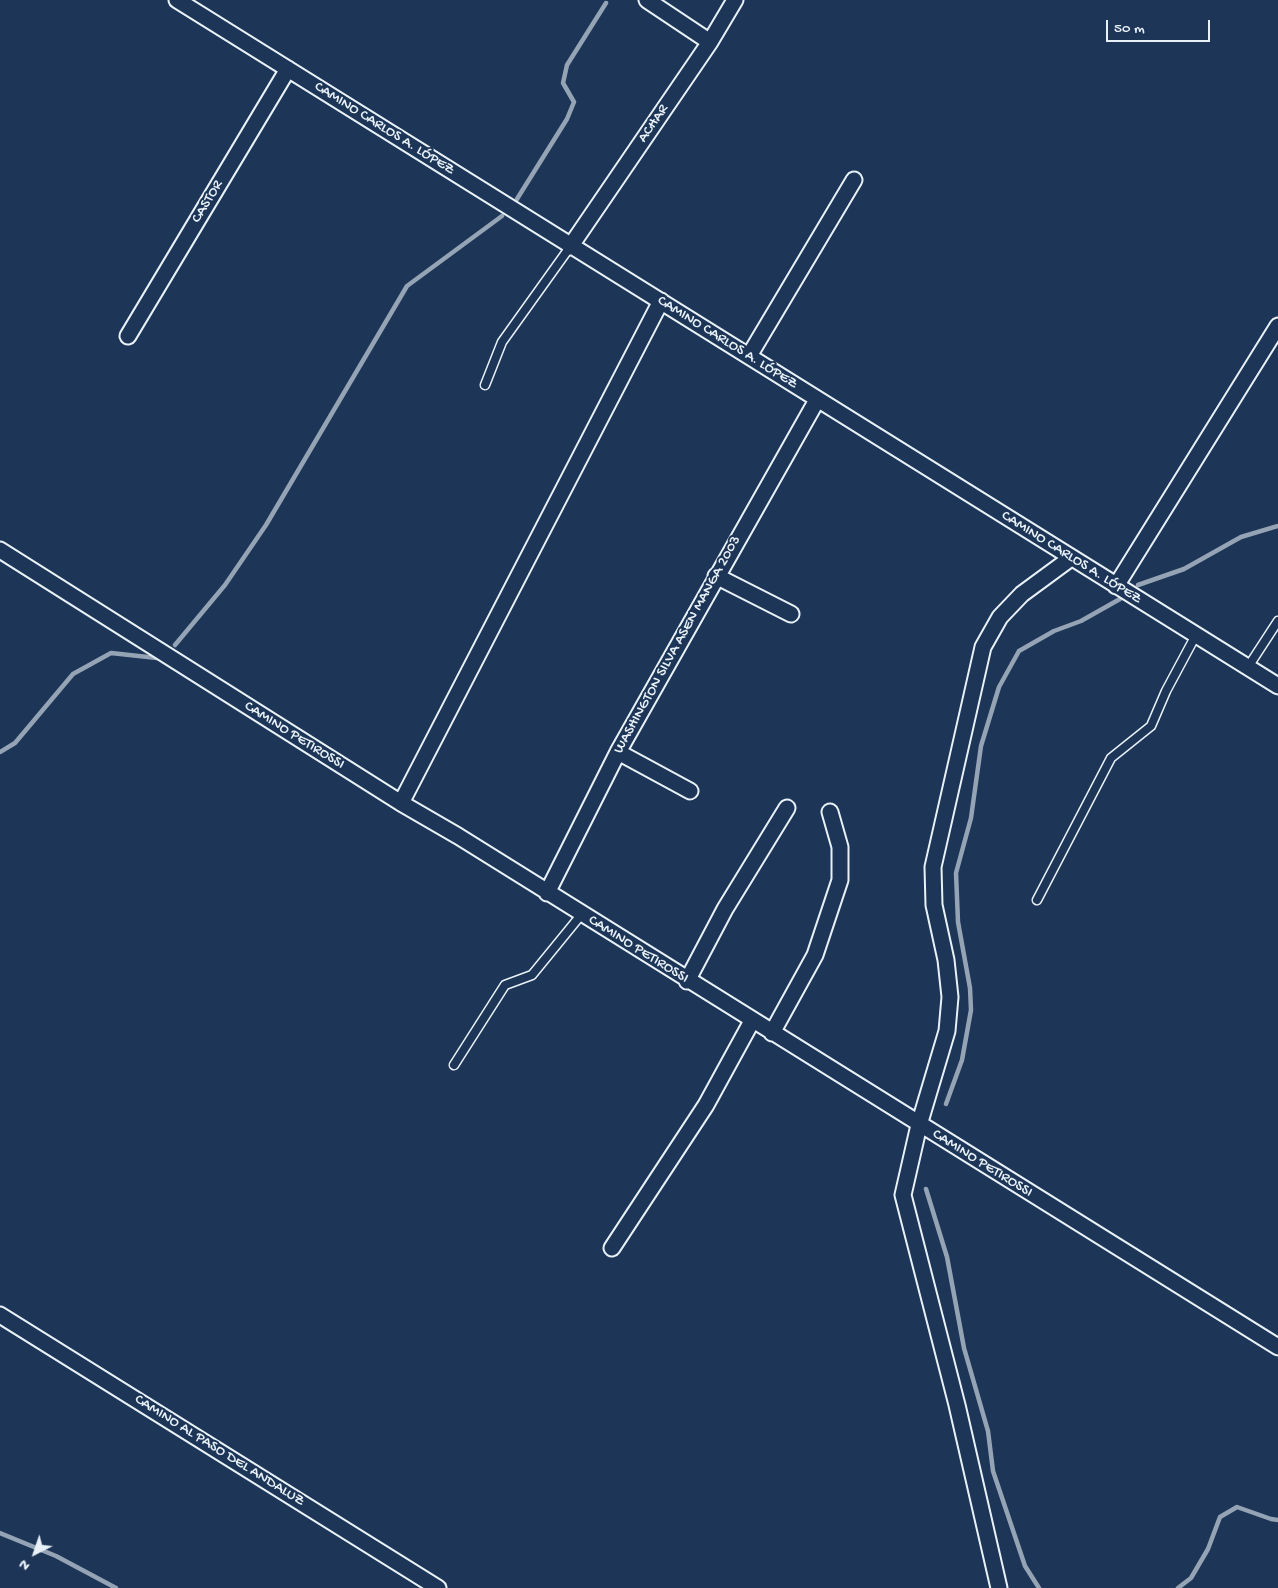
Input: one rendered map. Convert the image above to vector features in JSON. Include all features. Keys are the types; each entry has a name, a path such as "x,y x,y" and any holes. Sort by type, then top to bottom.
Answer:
{"street":[{"name":"CAMINO CARLOS A. LÓPEZ","path":"177,0 1278,686"},
{"path":"646,0 710,42"},
{"name":"ACHAR","path":"570,246 710,42 735,0"},
{"name":"CASTOR","path":"128,336 288,69"},
{"path":"749,356 854,180"},
{"path":"401,803 661,301"},
{"path":"1116,586 1278,326"},
{"name":"WASHINGTON SILVA ASEN MANGA 2003","path":"547,893 618,752 817,400"},
{"name":"CAMINO PETIROSSI","path":"0,550 401,803 458,836 687,981 1278,1347"},
{"path":"999,1588 957,1405 903,1195 919,1125 947,1031 950,997 946,960 934,905 933,867 983,647 1000,616 1022,594 1071,558"},
{"path":"716,576 791,614"},
{"path":"618,752 690,790"},
{"path":"687,981 725,909 787,808"},
{"path":"772,1033 814,955 840,880 840,847 830,812"},
{"path":"612,1248 706,1105 752,1021"},
{"name":"CAMINO AL PASO DEL ANDALUZ","path":"0,1315 438,1588"}],"lane":[{"path":"485,386 502,342 570,246"},
{"path":"1248,668 1278,621"},
{"path":"1037,900 1111,758 1151,726 1166,691 1196,636"},
{"path":"454,1065 505,985 532,975 582,915"}],"waterway":[{"path":"517,199 567,119 574,102 563,83 567,65 606,3"},
{"path":"175,645 225,585 266,525 407,286 502,216"},
{"path":"1138,585 1184,569 1241,537 1278,526"},
{"path":"946,1104 962,1060 971,1010 970,988 958,922 956,873 971,818 981,746 999,687 1019,651 1054,631 1081,621 1120,599"},
{"path":"0,752 15,743 73,674 111,653 157,658"},
{"path":"926,1189 947,1257 964,1348 988,1431 993,1471 1025,1566 1039,1588"},
{"path":"1178,1588 1191,1578 1208,1549 1220,1517 1237,1507 1278,1520"},
{"path":"0,1533 56,1556 116,1588"}]}
